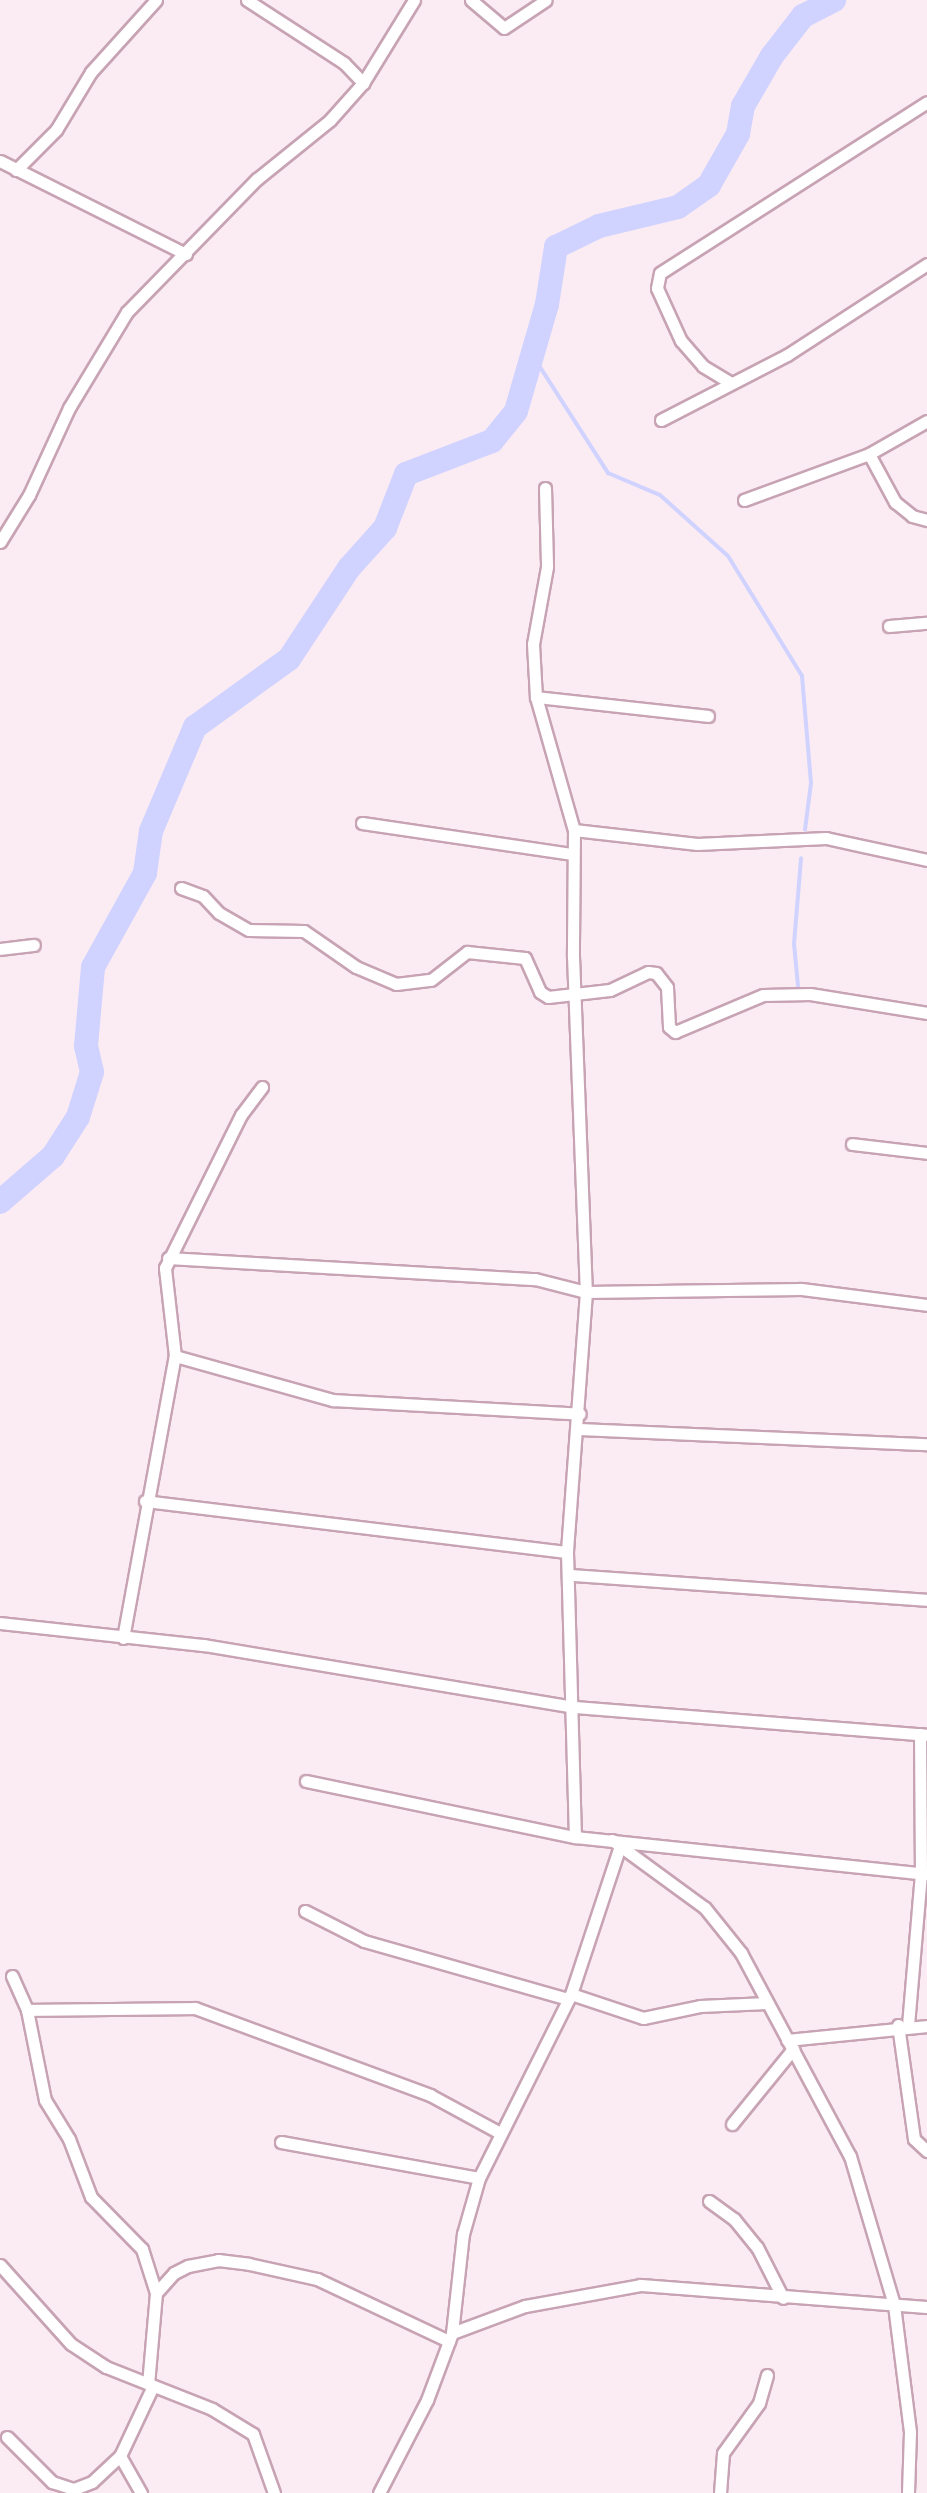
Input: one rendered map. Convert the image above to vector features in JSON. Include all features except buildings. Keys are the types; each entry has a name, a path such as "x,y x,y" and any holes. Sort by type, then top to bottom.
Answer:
{"street":[{"path":"16,170 56,130 98,64 156,0"},
{"path":"247,0 344,63 363,83"},
{"path":"0,542 110,337 257,179 330,120 363,83 414,0"},
{"path":"471,0 504,28 546,0"},
{"path":"731,383 703,366 681,341 657,288 660,273 927,102"},
{"path":"0,161 186,254"},
{"path":"661,420 787,355 927,264"},
{"path":"744,500 869,454 927,421"},
{"path":"869,454 895,502 912,516 927,520"},
{"path":"545,488 547,567 533,644 536,697 574,830 574,997 586,1292 579,1429 567,1552 572,1575 575,1837"},
{"path":"889,626 927,623"},
{"path":"536,697 708,716"},
{"path":"362,823 573,854"},
{"path":"574,830 697,844 826,838 927,860"},
{"path":"181,888 203,896 219,913 249,930 304,931 356,967 396,984 431,980 460,953 518,955 529,964 544,995 574,997 656,973 667,987 669,1027 675,1032 763,995 810,994 927,1013"},
{"path":"0,949 34,945"},
{"path":"123,1638 145,1501 175,1356 168,1258 241,1115 262,1087"},
{"path":"852,1144 927,1153"},
{"path":"168,1258 535,1279 586,1292 801,1289 927,1305"},
{"path":"175,1356 333,1400 580,1414"},
{"path":"579,1429 927,1444"},
{"path":"145,1501 567,1552"},
{"path":"572,1575 927,1600"},
{"path":"0,1623 204,1645 574,1707 923,1734 924,1874 903,2025 914,2139 927,2151"},
{"path":"306,1781 616,1844 924,1874"},
{"path":"379,2493 427,2400 450,2337 463,2234 479,2178 570,1997 616,1844"},
{"path":"616,1844 662,1874 705,1908 741,1953 850,2156 894,2305 910,2432 908,2493"},
{"path":"305,1911 364,1941 643,2018 700,2006 767,2003"},
{"path":"7,2437 63,2489 92,2482 120,2456 150,2385 156,2293 142,2249 91,2197 69,2139 45,2100 27,2010 12,1976"},
{"path":"27,2010 195,2008 430,2095 500,2133"},
{"path":"732,2124 790,2044 903,2025 927,2026"},
{"path":"281,2142 479,2178"},
{"path":"709,2201 734,2219 757,2247 783,2298"},
{"path":"156,2293 188,2266 218,2260 249,2264 317,2279 450,2337 525,2306 640,2285 927,2307"},
{"path":"0,2265 71,2344 106,2367 212,2409 253,2434 274,2493"},
{"path":"720,2493 723,2453 759,2403 767,2375"},
{"path":"120,2456 141,2493"}],"waterway":[{"path":"0,1202 53,1156 78,1117 92,1072 86,1046 93,967 145,873 151,831 195,727 289,659 349,568 385,528 406,474 492,441 516,411 547,304 556,247 599,226 678,207 709,185 738,134 743,106 772,56 803,16 834,0"},
{"path":"531,353 608,473 660,495 728,556 802,676 811,783 805,830"},
{"path":"798,986 794,944 801,858"}]}
